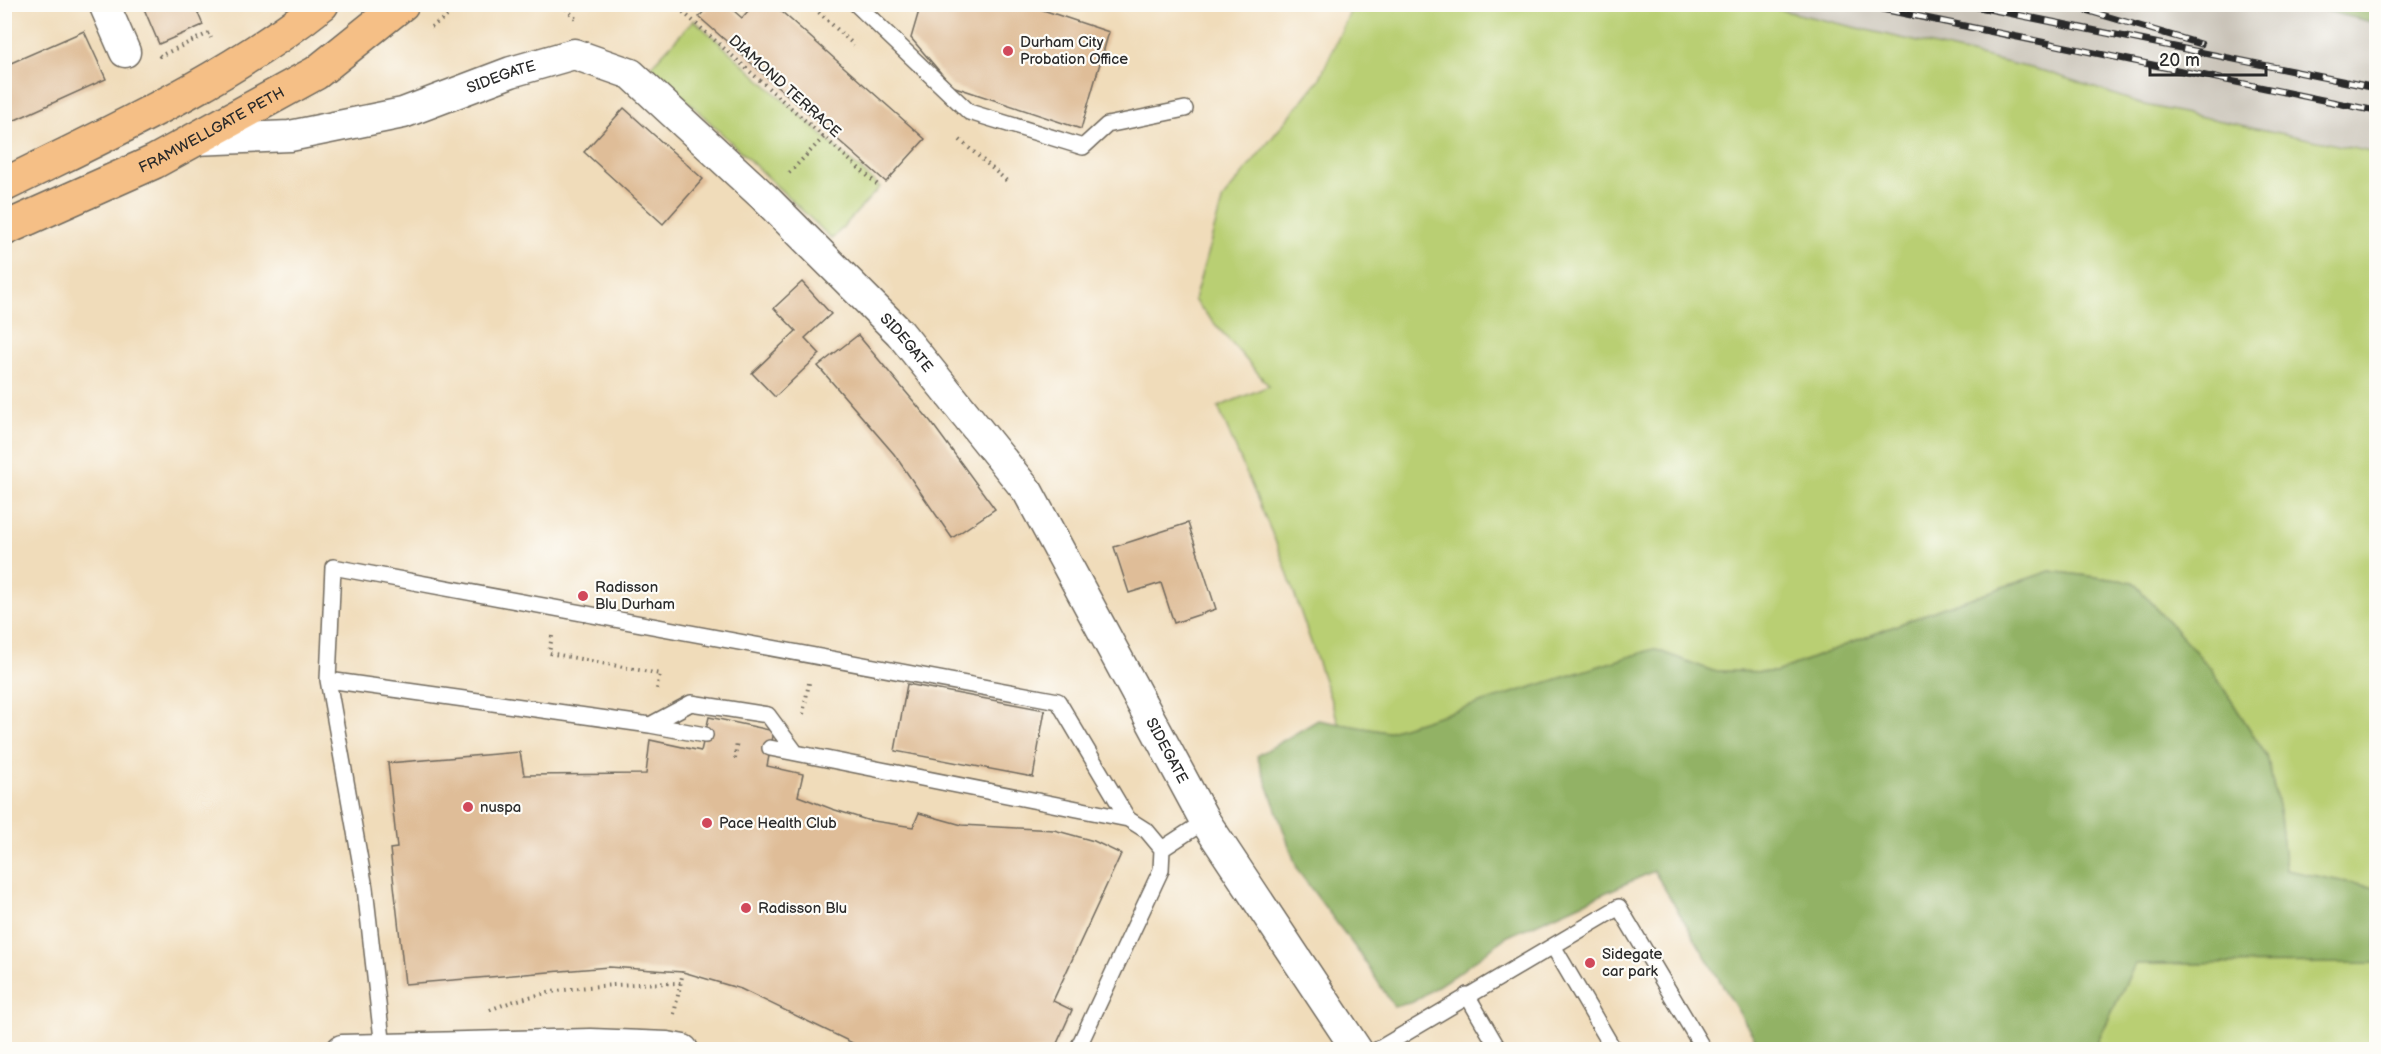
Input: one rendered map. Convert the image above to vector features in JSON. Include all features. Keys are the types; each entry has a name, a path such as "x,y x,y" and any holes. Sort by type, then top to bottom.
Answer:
{"highway":[{"path":"4,185 240,63 290,30 322,4"},
{"name":"FRAMWELLGATE PETH","path":"4,229 154,162 316,73 402,4"}],"street":[{"path":"104,4 125,52"},
{"name":"SIDEGATE","path":"194,140 290,136 403,113 511,72 574,54 631,74 765,198 900,333 1028,492 1205,821 1356,1050"},
{"path":"342,1050 591,1044 667,1047 682,1050"}],"lane":[{"path":"856,4 969,112 1083,147 1107,125 1185,109"},
{"path":"383,1048 365,888 328,680 333,567 1058,701 1128,819"},
{"path":"328,680 650,725 705,735"},
{"path":"650,725 691,703 768,715 796,753"},
{"path":"770,748 1128,819 1147,831 1162,849 1161,870 1077,1050"},
{"path":"1162,849 1205,821"},
{"path":"1377,1050 1619,907 1704,1050"},
{"path":"1552,946 1614,1050"},
{"path":"1467,995 1499,1050"}],"path":[{"path":"450,16 463,4"},
{"path":"562,4 576,19"},
{"name":"DIAMOND TERRACE","path":"674,4 880,187"},
{"path":"125,52 146,43 160,56 209,33 212,42"},
{"path":"784,178 824,137"},
{"path":"558,609 549,653 660,674 650,725"},
{"path":"735,759 737,742"},
{"path":"674,1012 683,972"},
{"path":"488,1011 506,1003 595,985 681,983"}],"shaded area":[{"path":"1759,5 2301,5 2376,23 2376,153 2145,105 2048,72"}],"green space":[{"path":"1353,5 1759,5 2048,72 2145,105 2376,153 2376,888 2286,870 2280,816 2267,756 2211,669 2133,582 2050,571 1939,609 1776,672 1713,671 1654,649 1387,732 1339,724 1280,552 1218,407 1269,386 1194,300 1223,198 1319,80"},
{"path":"2301,5 2376,5 2376,23"},
{"path":"694,20 880,187 832,239 651,66"},
{"path":"2050,571 2133,582 2211,669 2267,756 2280,816 2286,870 2376,888 2376,963 2135,964 2094,1049 1761,1049 1654,871 1506,937 1461,971 1413,1002 1394,1007 1360,954 1298,871 1257,756 1318,720 1387,732 1654,649 1713,671 1776,672 1939,609"},
{"path":"2376,963 2376,1049 2094,1050 2135,964"}],"building":[{"path":"142,4 194,4 203,25 159,44"},
{"path":"710,4 726,4 742,18 754,4 773,4 925,139 886,182 699,17"},
{"path":"921,4 1025,4 1109,32 1081,129 952,86 911,38"},
{"path":"84,31 106,79 4,125 4,66"},
{"path":"624,108 703,179 663,224 584,152"},
{"path":"802,282 831,314 805,338 820,354 775,397 752,373 796,331 774,308"},
{"path":"858,335 931,422 995,509 952,538 894,454 818,366"},
{"path":"1188,523 1216,609 1174,623 1161,583 1129,593 1114,547"},
{"path":"907,684 1045,710 1033,777 895,751"},
{"name":"Radisson Blu","path":"709,717 774,731 767,766 803,774 798,796 832,809 867,820 913,827 919,813 962,825 1054,830 1094,841 1121,854 1053,1001 1072,1010 1054,1050 867,1050 741,989 683,972 609,967 405,984 390,849 397,848 388,763 520,752 524,775 646,774 650,740 701,751"}],"railway":[{"path":"1858,4 2376,111"},
{"path":"1964,4 2376,88"},
{"path":"2065,4 2201,44"}],"place":[{"name":"Durham City Probation Office","path":"1008,51"},
{"name":"Radisson Blu Durham","path":"583,596"},
{"name":"nuspa","path":"468,807"},
{"name":"Pace Health Club","path":"707,823"},
{"name":"Radisson Blu","path":"746,908"},
{"name":"Sidegate car park","path":"1590,963"}]}
